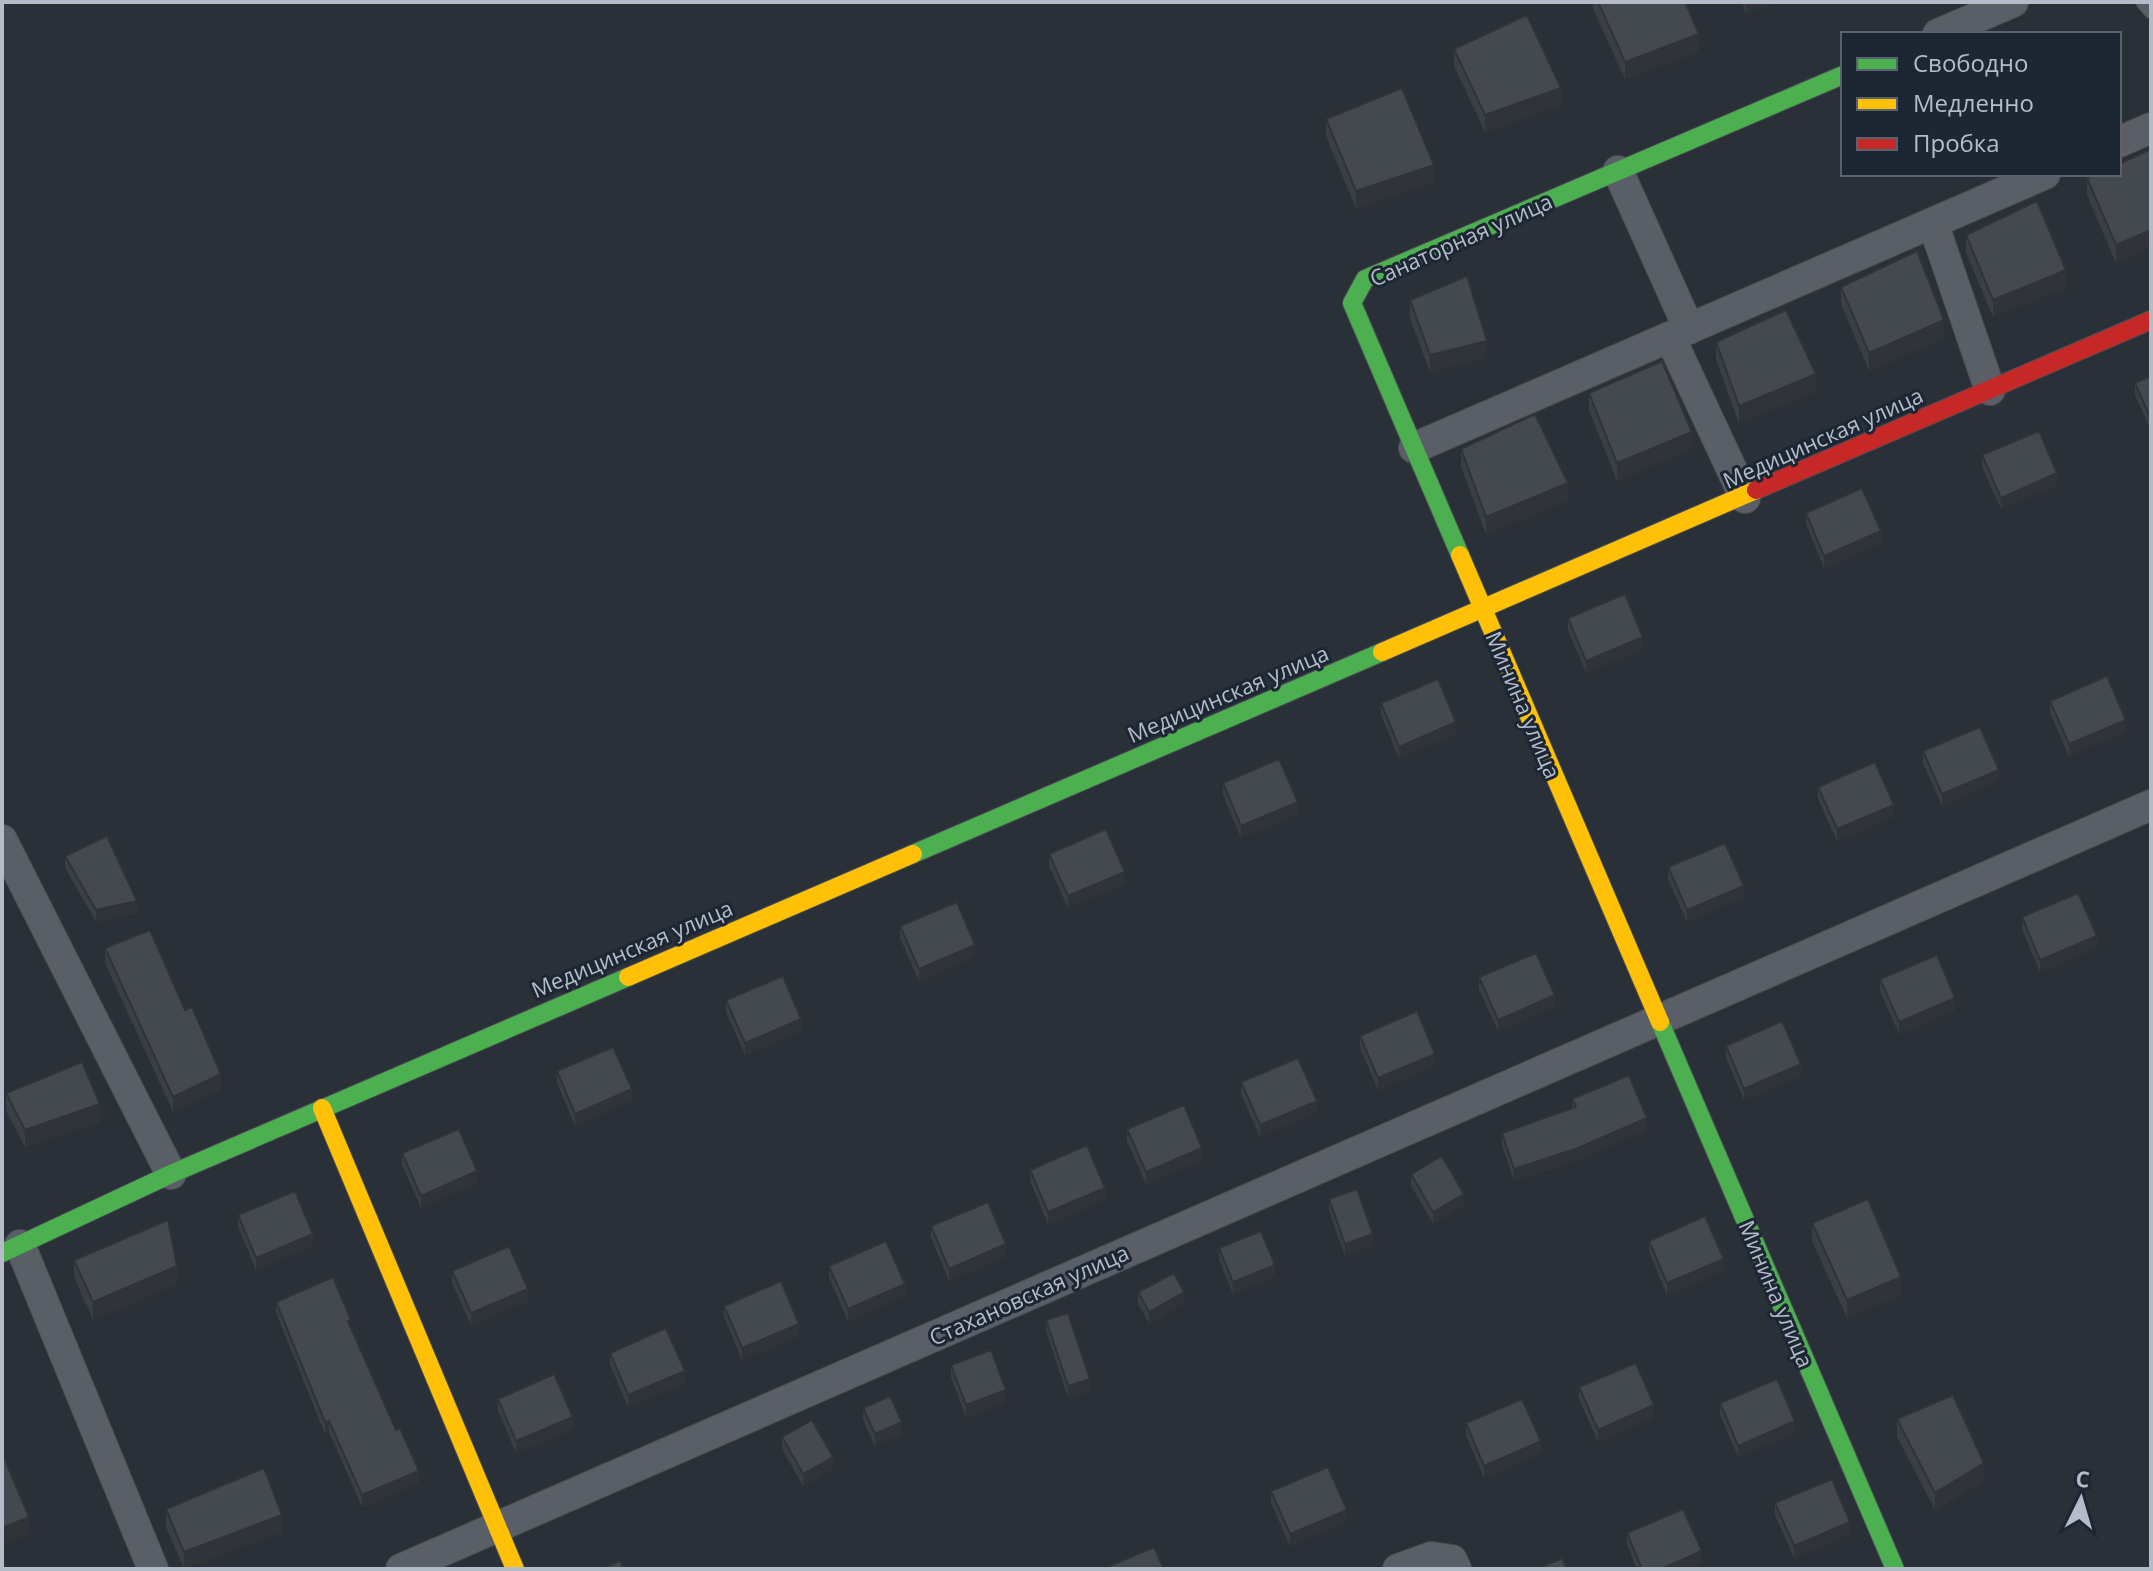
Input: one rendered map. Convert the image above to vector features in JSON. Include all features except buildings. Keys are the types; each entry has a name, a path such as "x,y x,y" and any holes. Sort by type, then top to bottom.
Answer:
{"street":[{"path":"1943,32 2013,2"},
{"name":"Санаторная улица","path":"1482,611 1352,303 1365,279 1841,76"},
{"path":"2121,141 2151,128"},
{"path":"1618,171 1745,498"},
{"path":"1414,448 2040,176"},
{"path":"1933,223 1990,390"},
{"name":"Медицинская улица","path":"11,1249 322,1108 1745,498 2151,320"},
{"name":"Минина улица","path":"1482,611 1895,1569"},
{"path":"1657,1020 2151,805"},
{"path":"2,840 171,1174"},
{"name":"Стахановская улица","path":"401,1569 1657,1020"},
{"path":"322,1108 515,1569"},
{"path":"11,1249 153,1569"},
{"path":"1398,1569 1431,1557 1452,1560 1456,1569"}],"lane":[{"path":"2143,2 2151,11"}],"traffic: fast":[{"path":"1460,555 1352,303 1365,279 1841,76"},
{"path":"913,854 1382,652"},
{"path":"2,1253 171,1174 628,977"},
{"path":"1660,1022 1895,1569"}],"traffic: slow":[{"path":"1382,652 1756,490"},
{"path":"1460,555 1660,1022"},
{"path":"628,977 913,854"},
{"path":"322,1108 515,1569"}],"traffic: jam":[{"path":"1756,490 2151,320"}]}
